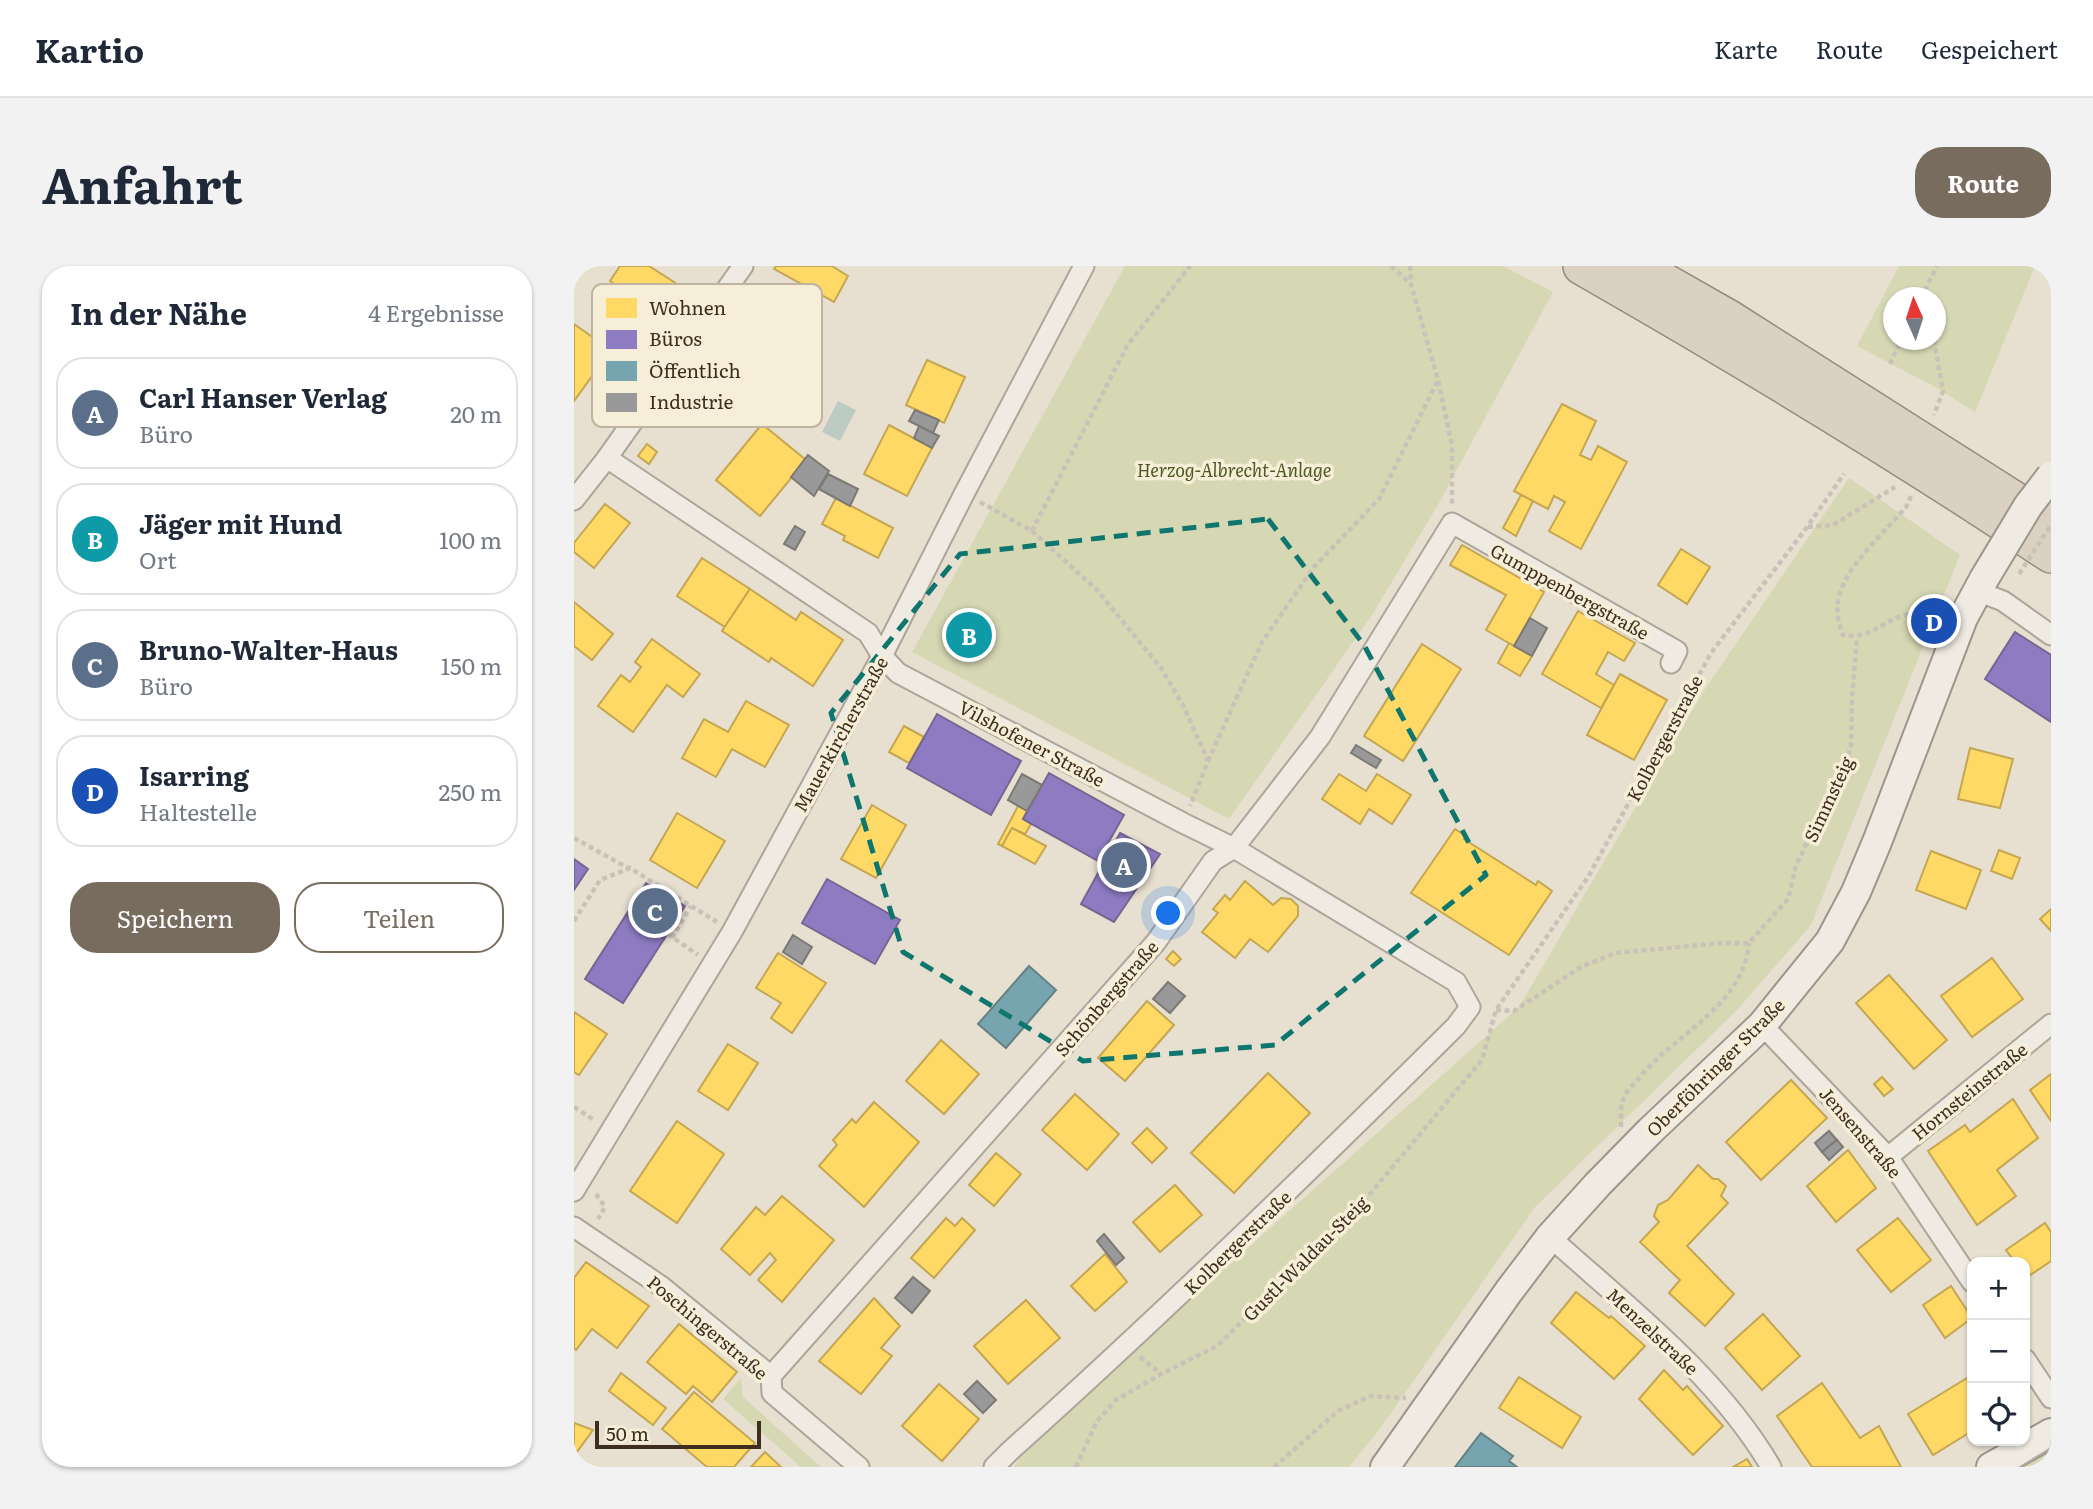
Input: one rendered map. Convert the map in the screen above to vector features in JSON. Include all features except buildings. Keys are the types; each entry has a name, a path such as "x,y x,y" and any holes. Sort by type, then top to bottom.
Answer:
{"highway":[{"path":"1582,266 1723,332 1996,487 2051,524"},
{"path":"1636,266 1723,332 2051,554"},
{"path":"1996,487 2051,512"},
{"path":"2014,529 2051,565"}],"main road":[{"name":"Oberföhringer Straße","path":"1385,1467 1550,1237 1650,1131 1762,1025 1830,941 1856,892 1953,643 1980,585 2028,506 2051,476"},
{"path":"1991,1467 2051,1433"}],"street":[{"path":"730,284 743,266"},
{"name":"Mauerkircherstraße","path":"574,1191 732,932 883,656 964,494 1084,266"},
{"path":"574,500 629,427"},
{"name":"Vilshofener Straße","path":"607,458 868,633 898,673 1234,848 1456,982 1470,1007"},
{"name":"Gumppenbergstraße","path":"1452,523 1677,651 1671,663"},
{"name":"Schönbergstraße","path":"771,1376 1156,942 1213,861 1234,848 1320,737 1452,523"},
{"path":"1980,585 2051,635"},
{"name":"Kolbergerstraße","path":"995,1467 1127,1347 1290,1191 1456,1026 1470,1007"},
{"name":"Hornsteinstraße","path":"1888,1157 2051,1024"},
{"name":"Jensenstraße","path":"1762,1025 1888,1157 1967,1275"},
{"name":"Poschingerstraße","path":"574,1227 661,1286 771,1376 772,1393 859,1467"},
{"name":"Menzelstraße","path":"1550,1237 1687,1359 1758,1444 1771,1467"},
{"path":"2030,1366 2051,1398"}],"path":[{"path":"1032,531 1127,346 1190,266"},
{"path":"1391,266 1411,284"},
{"path":"1410,266 1411,284 1438,380 1452,445 1452,523"},
{"path":"1926,287 1937,266"},
{"path":"1890,364 1896,350"},
{"path":"1934,415 1943,391 1936,350"},
{"path":"1183,823 1262,642 1314,567 1379,499 1438,380"},
{"name":"Kolbergerstraße","path":"1496,1010 1588,877 1711,653 1844,474"},
{"path":"1807,527 1833,526 1895,487"},
{"path":"964,494 1032,531 1097,590 1161,668 1183,705 1208,761"},
{"path":"1911,496 1906,507 1856,564 1840,592 1838,620 1843,635 1857,638 1900,615 1920,611 1939,615"},
{"path":"2014,581 2051,524"},
{"name":"Simmsteig","path":"1622,1129 1623,1098 1646,1070 1731,989 1747,961 1749,943 1788,899 1796,866 1851,748 1857,638"},
{"path":"574,838 702,912"},
{"path":"574,921 600,880 630,868"},
{"path":"682,943 670,936 691,906"},
{"path":"1470,1007 1514,1011 1581,967 1615,953 1749,943"},
{"name":"Gustl-Waldau-Steig","path":"1076,1467 1097,1422 1116,1400 1217,1346 1359,1207 1482,1060 1496,1010"},
{"path":"1127,1347 1161,1374"},
{"path":"1274,1467 1338,1411 1370,1396 1411,1398"}],"highlighted area":[{"path":"1268,519 1364,645 1486,875 1275,1045 1083,1061 903,952 831,713 960,554"}],"green space":[{"name":"Herzog-Albrecht-Anlage","path":"1125,266 1503,266 1553,292 1439,503 1372,615 1229,819 912,652"},
{"path":"1899,266 2035,266 1975,412 1935,387 1857,346 1883,296 1883,350 1946,350 1946,287 1888,287"},
{"path":"1849,478 1960,555 1811,925 1738,1009 1535,1207 1382,1426 1349,1467 1014,1467 1026,1448 1125,1357 1519,1007 1703,692"},
{"path":"741,1378 743,1397 821,1467 801,1467 723,1399"},
{"path":"2051,1442 2051,1467 2009,1467"}],"shaded area":[{"path":"838,401 856,410 840,441 822,432"}],"tram line":[{"path":"2020,1467 2051,1448"}],"place":[{"name":"Isarring","path":"1934,621"},
{"name":"Jäger mit Hund","path":"969,635"},
{"name":"Carl Hanser Verlag","path":"1124,865"},
{"name":"Bruno-Walter-Haus","path":"655,911"}]}
